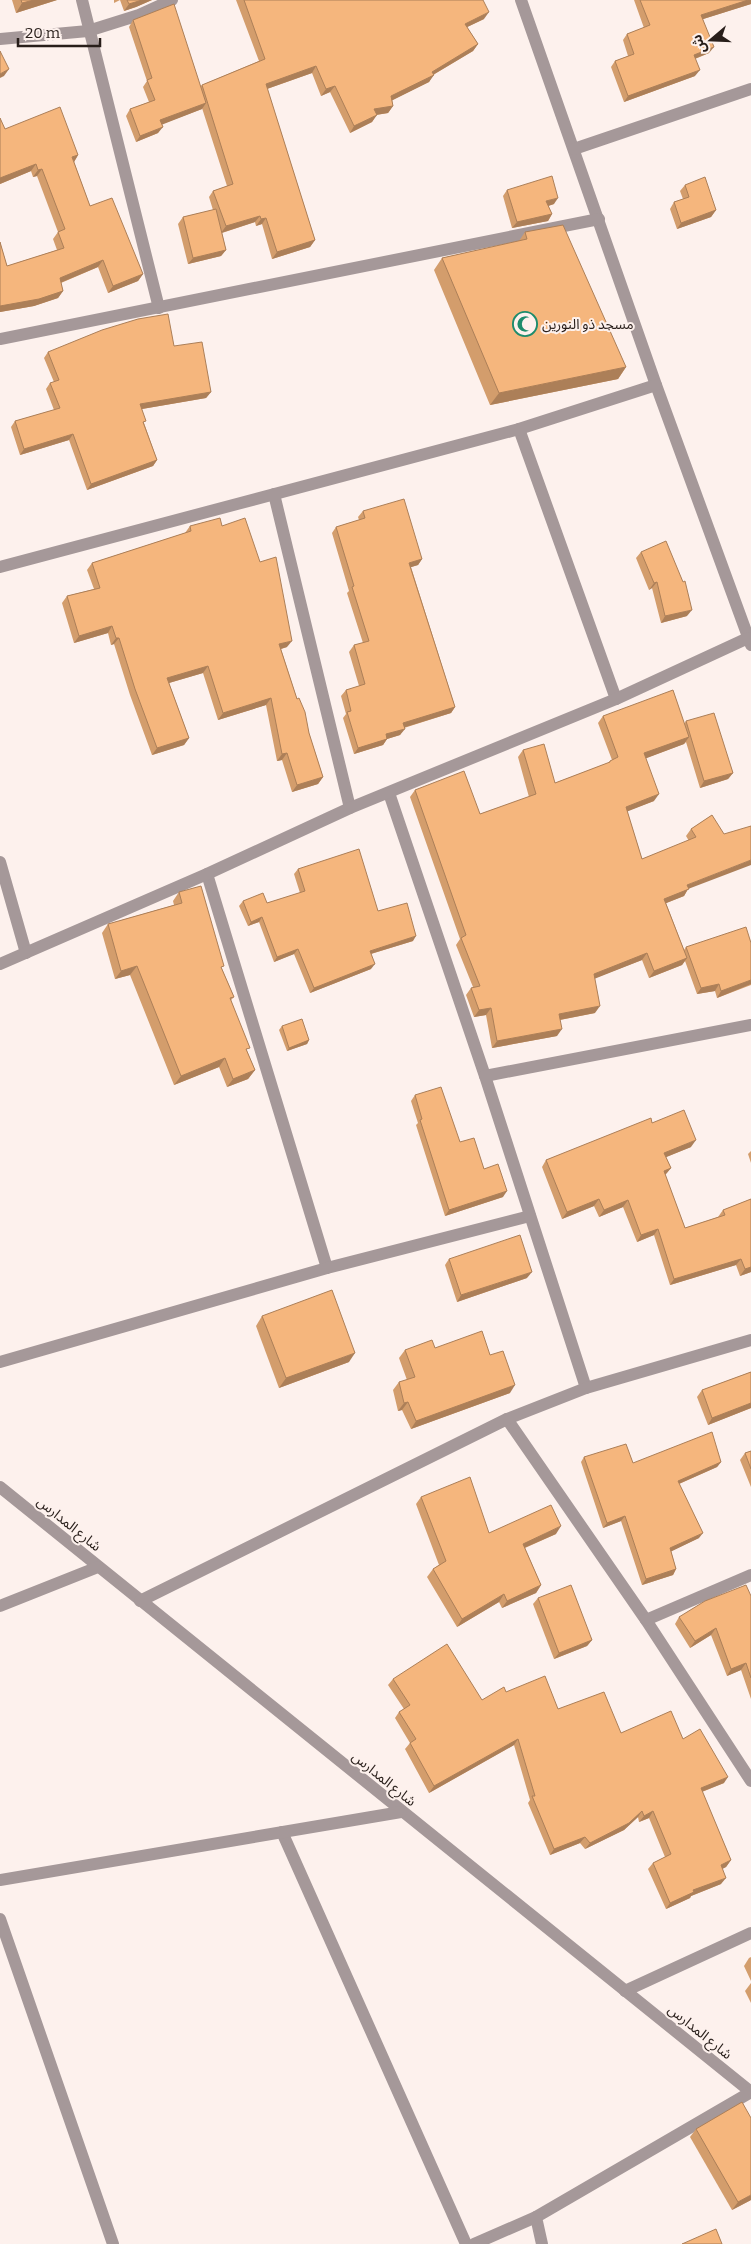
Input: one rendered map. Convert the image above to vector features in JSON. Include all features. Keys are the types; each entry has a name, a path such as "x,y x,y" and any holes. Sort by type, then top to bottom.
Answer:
{"street":[{"path":"82,0 88,31 159,308"},
{"path":"0,39 88,31 139,15 172,0"},
{"path":"0,964 207,874 350,808 616,699 750,641 656,385 521,0"},
{"path":"574,149 751,89"},
{"path":"0,339 599,220"},
{"path":"0,567 519,429 656,385"},
{"path":"519,429 616,699"},
{"path":"274,494 350,808"},
{"path":"389,793 485,1076 586,1388"},
{"path":"0,862 26,953"},
{"path":"207,874 327,1268"},
{"path":"485,1076 751,1025"},
{"path":"0,1362 327,1268 530,1216"},
{"path":"140,1602 507,1419 586,1388 751,1340"},
{"path":"507,1419 646,1620 751,1781"},
{"name":"شارع المدارس","path":"0,1487 140,1602 751,2092"},
{"path":"0,1606 98,1567"},
{"path":"646,1620 751,1575"},
{"path":"0,1880 401,1812"},
{"path":"282,1832 466,2244"},
{"path":"0,1919 113,2244"},
{"path":"625,1992 751,1934"},
{"path":"474,2244 536,2217 751,2092"},
{"path":"536,2217 542,2244"}],"building":[{"path":"21,0 34,0 22,3"},
{"path":"127,0 142,0 129,4"},
{"path":"244,0 483,0 489,12 465,24 478,44 432,72 434,75 391,96 393,106 374,109 377,115 354,126 335,86 326,89 316,66 266,84 315,240 277,252 266,218 261,219 260,216 226,226 213,191 233,184 202,85 265,59"},
{"path":"640,0 748,0 701,15 714,47 694,55 700,70 628,96 615,61 634,54 627,34 650,25"},
{"path":"174,4 206,103 160,120 163,127 140,136 130,109 155,100 147,80 152,78 133,20"},
{"path":"0,51 9,69 0,74"},
{"path":"60,107 78,155 72,157 90,206 112,198 143,274 113,286 103,260 60,278 63,291 39,299 0,306 0,242 7,266 64,248 58,232 65,229 42,169 38,170 36,164 0,178 0,118 5,129"},
{"path":"552,176 558,198 546,201 552,214 517,222 507,190"},
{"path":"705,177 716,210 681,223 674,202 689,197 685,185"},
{"path":"216,209 226,250 193,258 183,217"},
{"name":"مسجد ذو النورين","path":"563,225 626,367 499,393 442,258 527,239 525,232"},
{"path":"168,314 174,346 202,342 211,392 140,404 146,421 143,422 157,460 91,484 73,434 24,449 15,421 60,408 50,383 59,380 48,352 102,330 138,319"},
{"path":"404,499 422,559 409,563 455,707 403,723 405,729 386,734 387,739 358,748 347,712 351,711 346,690 365,684 354,645 369,641 336,527 365,518 363,511"},
{"path":"220,518 222,526 245,518 260,562 276,557 292,641 279,644 297,699 299,698 305,712 309,733 323,777 297,785 287,753 282,754 271,698 223,713 208,666 167,678 189,738 157,748 135,689 119,638 116,638 112,626 79,636 67,596 100,588 92,563 191,531 190,526"},
{"path":"666,541 683,582 685,581 692,610 665,616 657,582 654,583 641,552"},
{"path":"673,690 689,737 644,753 659,794 626,807 642,859 696,837 691,829 712,815 724,834 751,826 751,860 687,885 689,889 664,899 687,958 654,971 647,953 594,974 600,1006 559,1014 562,1029 497,1041 491,1008 479,1010 471,988 480,986 461,938 466,935 415,790 464,771 480,814 536,794 523,750 544,744 555,783 610,762 618,757 603,716"},
{"path":"714,713 733,773 704,781 686,721"},
{"path":"359,849 378,911 407,903 416,936 370,951 375,964 314,988 298,949 277,957 262,917 251,922 243,901 263,893 267,903 305,891 298,869"},
{"path":"201,886 224,966 221,967 234,997 230,998 250,1048 246,1049 255,1070 233,1079 225,1058 181,1076 137,966 121,971 108,924 182,903 179,892"},
{"path":"746,927 751,943 751,980 721,991 719,984 701,988 686,947"},
{"path":"302,1019 309,1040 289,1048 282,1026"},
{"path":"441,1087 460,1142 474,1138 484,1169 498,1164 507,1191 449,1210 420,1120 422,1119 415,1095"},
{"path":"684,1110 696,1140 664,1153 671,1168 664,1171 685,1228 725,1215 723,1210 751,1199 751,1267 745,1269 741,1259 674,1279 658,1229 641,1235 628,1200 604,1210 599,1199 567,1212 546,1160 651,1118 652,1123"},
{"path":"520,1235 532,1272 461,1295 449,1259"},
{"path":"332,1290 355,1353 286,1378 262,1316"},
{"path":"482,1331 490,1355 503,1351 515,1385 416,1421 408,1402 404,1403 399,1382 415,1377 405,1350 432,1340 435,1348"},
{"path":"751,1372 751,1403 712,1418 702,1390"},
{"path":"712,1432 721,1462 678,1481 703,1533 670,1548 676,1569 646,1579 625,1516 607,1523 584,1457 626,1444 633,1463"},
{"path":"751,1451 751,1469 745,1453"},
{"path":"470,1477 489,1533 551,1505 561,1526 523,1544 541,1585 507,1601 504,1594 462,1619 433,1569 446,1561 421,1497"},
{"path":"571,1585 592,1640 559,1653 538,1598"},
{"path":"746,1585 751,1596 751,1678 746,1663 731,1669 716,1628 695,1641 679,1617 705,1601"},
{"path":"447,1644 482,1700 504,1687 506,1692 545,1676 558,1709 604,1692 621,1733 671,1711 683,1739 700,1729 728,1777 701,1788 731,1860 721,1865 726,1878 693,1890 694,1892 670,1903 653,1863 671,1854 653,1811 644,1816 642,1811 629,1823 590,1843 585,1837 554,1849 532,1796 535,1796 518,1739 434,1786 410,1743 416,1739 399,1712 410,1705 393,1679"},
{"path":"742,2102 751,2118 751,2195 738,2202 696,2129"},
{"path":"716,2229 722,2244 682,2244"}],"place":[{"name":"مسجد ذو النورين","path":"525,324"}]}
